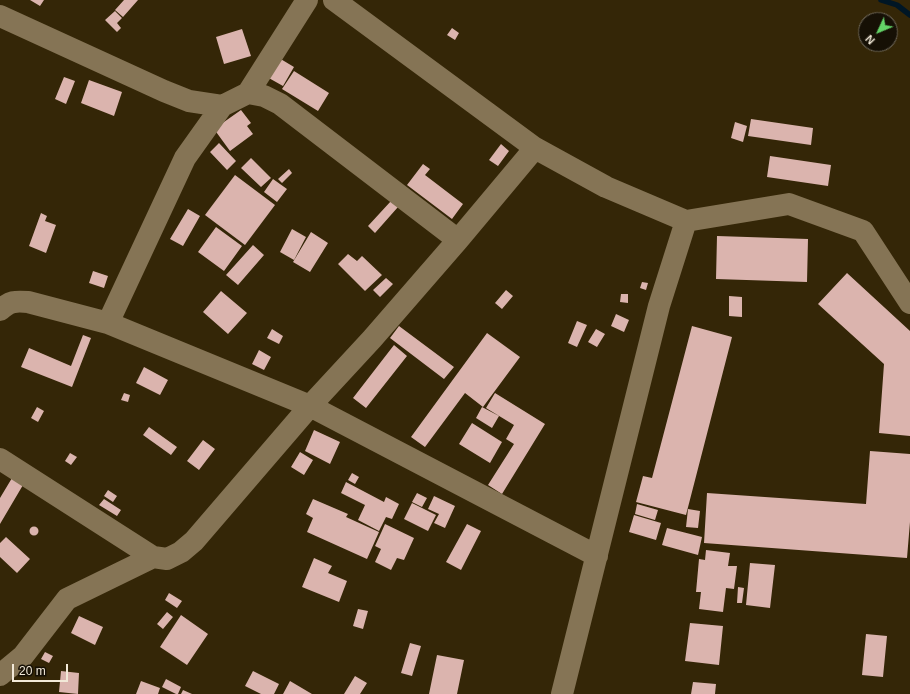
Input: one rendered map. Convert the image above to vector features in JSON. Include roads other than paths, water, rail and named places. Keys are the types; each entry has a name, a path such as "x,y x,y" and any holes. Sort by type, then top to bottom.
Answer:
{"street":[{"path":"108,323 185,158 222,106 248,93 307,0"},
{"path":"334,0 535,148 606,187 686,221 789,204 863,231 910,302"},
{"path":"0,16 164,91 189,101 222,106"},
{"path":"248,93 264,96 280,104 458,240"},
{"path":"0,460 153,557 167,558 181,552 194,541 310,406 372,339 535,148"},
{"path":"562,694 659,306 686,221"},
{"path":"0,310 7,304 16,301 28,302 108,323 310,406 596,556"},
{"path":"0,675 23,656 66,599 153,557"}],"waterway":[{"path":"881,0 897,5 910,15"}]}
